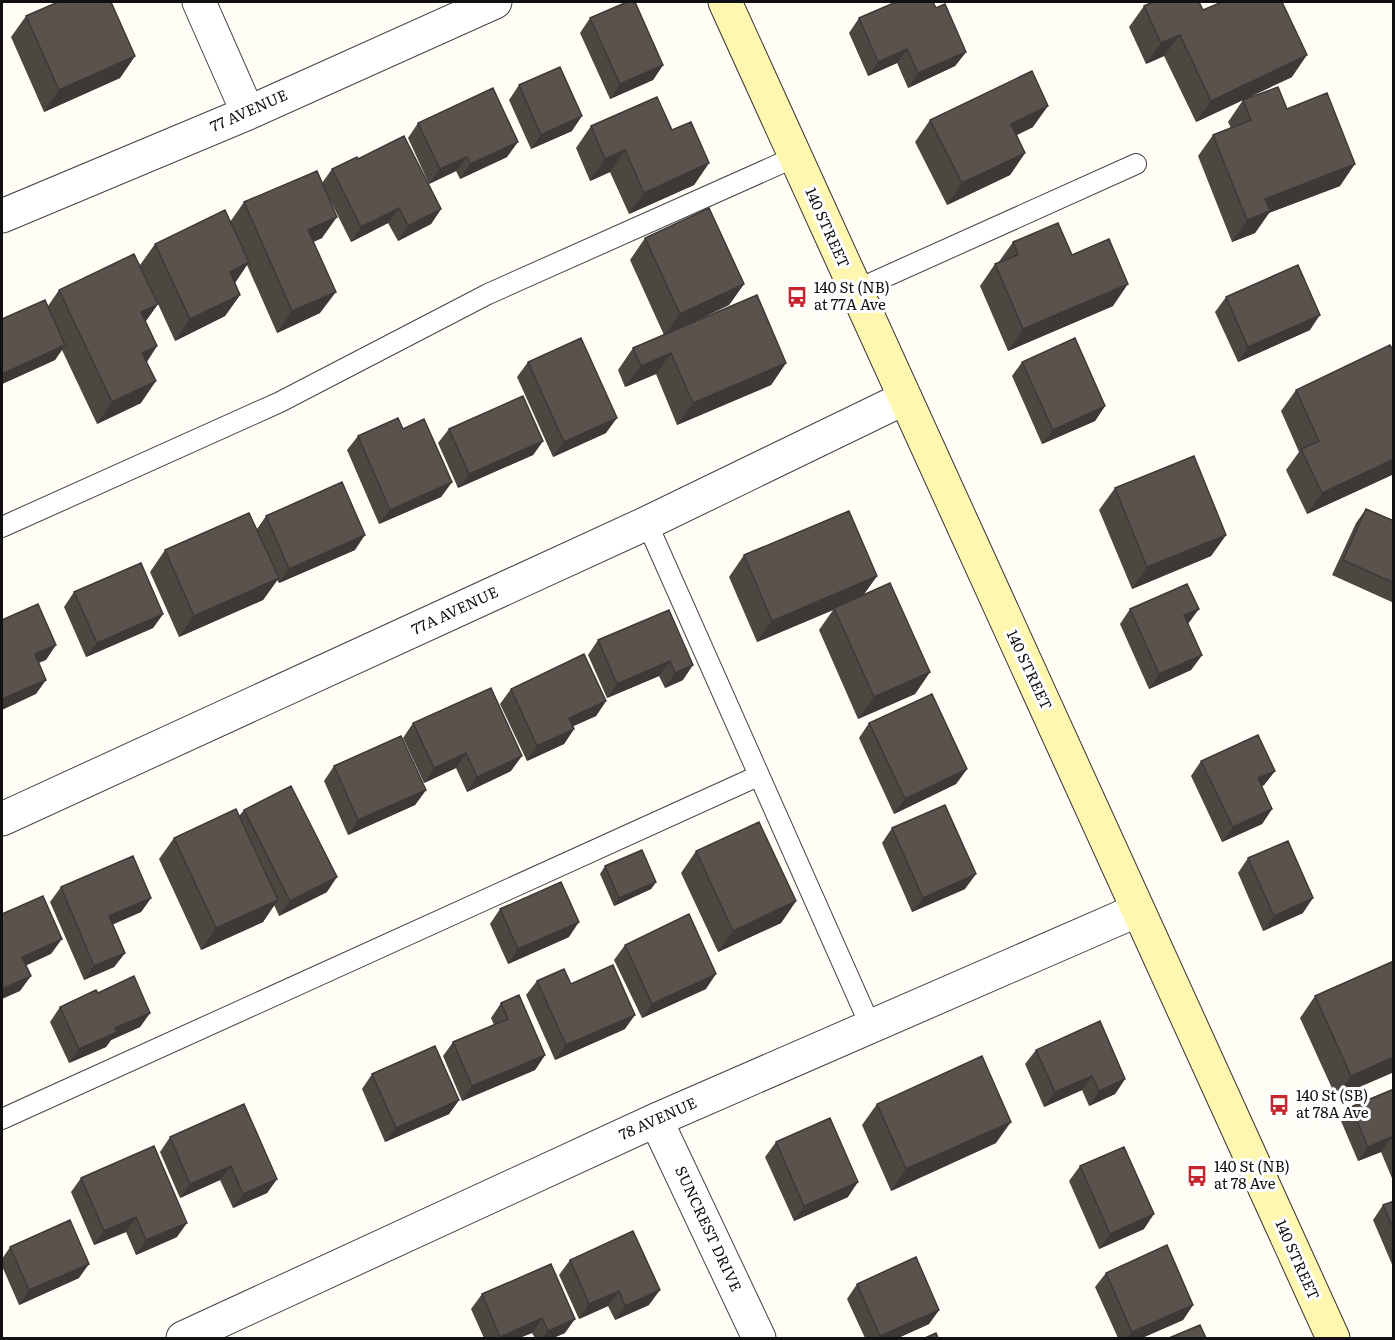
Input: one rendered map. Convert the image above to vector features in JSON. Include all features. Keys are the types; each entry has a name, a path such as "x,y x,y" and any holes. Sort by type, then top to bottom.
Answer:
{"main road":[{"name":"140 STREET","path":"725,2 1333,1338"}],"street":[{"path":"199,2 248,112"},
{"name":"77 AVENUE","path":"2,216 248,112 495,2"},
{"name":"77A AVENUE","path":"2,819 647,523 905,398"},
{"name":"78 AVENUE","path":"183,1338 656,1120 1138,909"},
{"name":"SUNCREST DRIVE","path":"656,1120 759,1338"}],"lane":[{"path":"2,527 280,402 488,294 795,157"},
{"path":"856,290 1137,164"},
{"path":"647,523 870,1025"},
{"path":"2,1119 758,776"}],"building":[{"path":"58,2 111,2 135,56 59,90 26,16"},
{"path":"627,2 635,2 663,65 620,84 590,18"},
{"path":"896,2 933,2 936,8 945,4 966,52 918,73 907,49 878,62 859,18"},
{"path":"1153,2 1199,2 1203,10 1222,2 1282,2 1307,55 1211,101 1180,35 1161,43 1144,6"},
{"path":"560,67 582,116 541,135 519,85"},
{"path":"1032,71 1048,106 1011,124 1025,153 962,183 930,120"},
{"path":"1278,87 1287,109 1327,93 1355,164 1265,199 1270,211 1247,220 1213,135 1251,120 1243,100"},
{"path":"493,88 518,142 470,164 467,157 440,169 418,123"},
{"path":"657,97 672,130 691,122 709,163 644,193 625,150 605,159 591,126"},
{"path":"404,136 441,209 408,226 399,208 361,227 332,169"},
{"path":"317,171 337,217 308,230 336,292 292,311 244,202"},
{"path":"709,208 744,284 680,314 645,238"},
{"path":"225,210 249,262 230,272 240,295 190,319 155,244"},
{"path":"1058,223 1072,255 1109,239 1128,284 1023,329 995,264 1018,255 1013,242"},
{"path":"134,254 158,304 141,312 157,346 142,353 156,381 112,402 59,290"},
{"path":"1298,265 1320,315 1248,347 1226,297"},
{"path":"757,295 786,363 693,403 671,353 641,366 633,348"},
{"path":"45,300 65,345 2,374 2,319"},
{"path":"581,338 617,418 564,442 528,362"},
{"path":"1075,338 1105,406 1053,430 1022,362"},
{"path":"1390,345 1394,352 1394,459 1322,493 1301,449 1319,441 1296,390"},
{"path":"523,396 543,441 469,474 449,429"},
{"path":"398,418 403,429 424,419 452,482 390,510 358,436"},
{"path":"1194,456 1226,535 1147,567 1115,488"},
{"path":"342,482 365,535 289,569 266,516"},
{"path":"1366,509 1394,521 1394,583 1343,560"},
{"path":"849,511 877,576 772,621 744,555"},
{"path":"249,513 279,578 194,616 165,550"},
{"path":"141,563 163,614 97,643 74,592"},
{"path":"890,583 930,672 874,697 834,608"},
{"path":"1187,584 1199,609 1184,615 1202,655 1159,674 1130,609"},
{"path":"38,604 56,645 35,654 46,680 2,699 2,620"},
{"path":"669,610 693,665 675,673 670,661 617,684 598,640"},
{"path":"584,654 606,701 569,718 574,729 537,746 511,689"},
{"path":"491,688 522,756 477,777 466,753 434,768 413,723"},
{"path":"932,694 967,769 905,799 869,723"},
{"path":"1258,735 1275,771 1258,778 1272,809 1233,827 1201,761"},
{"path":"401,736 426,790 358,820 334,766"},
{"path":"291,786 337,877 290,901 244,810"},
{"path":"945,805 976,874 923,898 892,828"},
{"path":"236,809 278,900 216,928 174,838"},
{"path":"759,822 796,901 733,931 696,851"},
{"path":"1288,841 1313,898 1274,916 1248,858"},
{"path":"642,850 656,882 619,898 605,866"},
{"path":"133,856 151,898 109,916 125,953 94,966 61,887"},
{"path":"561,882 579,922 518,949 500,909"},
{"path":"43,896 62,939 22,957 31,976 2,989 2,914"},
{"path":"689,914 716,974 652,1004 625,945"},
{"path":"1394,961 1394,1057 1351,1076 1315,996"},
{"path":"613,965 635,1015 566,1045 537,981 564,969 571,984"},
{"path":"134,976 150,1013 115,1028 117,1032 79,1049 60,1007"},
{"path":"519,995 545,1055 472,1086 453,1042 508,1019 501,1003"},
{"path":"1100,1021 1125,1079 1099,1091 1092,1076 1055,1092 1036,1050"},
{"path":"435,1046 459,1100 396,1128 372,1074"},
{"path":"982,1056 1011,1122 906,1169 877,1104"},
{"path":"1394,1089 1394,1143 1391,1137 1368,1147 1351,1107"},
{"path":"244,1104 277,1179 243,1194 231,1166 190,1184 170,1137"},
{"path":"830,1118 858,1182 804,1206 776,1142"},
{"path":"154,1146 187,1223 146,1240 136,1217 104,1231 81,1178"},
{"path":"1124,1147 1154,1214 1110,1234 1080,1166"},
{"path":"1394,1201 1394,1230 1383,1205"},
{"path":"70,1220 89,1264 29,1290 10,1247"},
{"path":"633,1231 660,1290 625,1306 619,1291 589,1304 570,1260"},
{"path":"1167,1245 1193,1305 1132,1332 1106,1273"},
{"path":"916,1257 939,1310 880,1336 857,1284"},
{"path":"551,1264 575,1319 548,1331 542,1318 500,1337 482,1294"},
{"path":"1200,1325 1206,1338 1169,1338"},
{"path":"936,1333 938,1338 925,1338"}],"place":[{"name":"140 St (NB) at 77A Ave","path":"797,297"},
{"name":"140 St (SB) at 78A Ave","path":"1279,1105"},
{"name":"140 St (NB) at 78 Ave","path":"1197,1176"}]}
